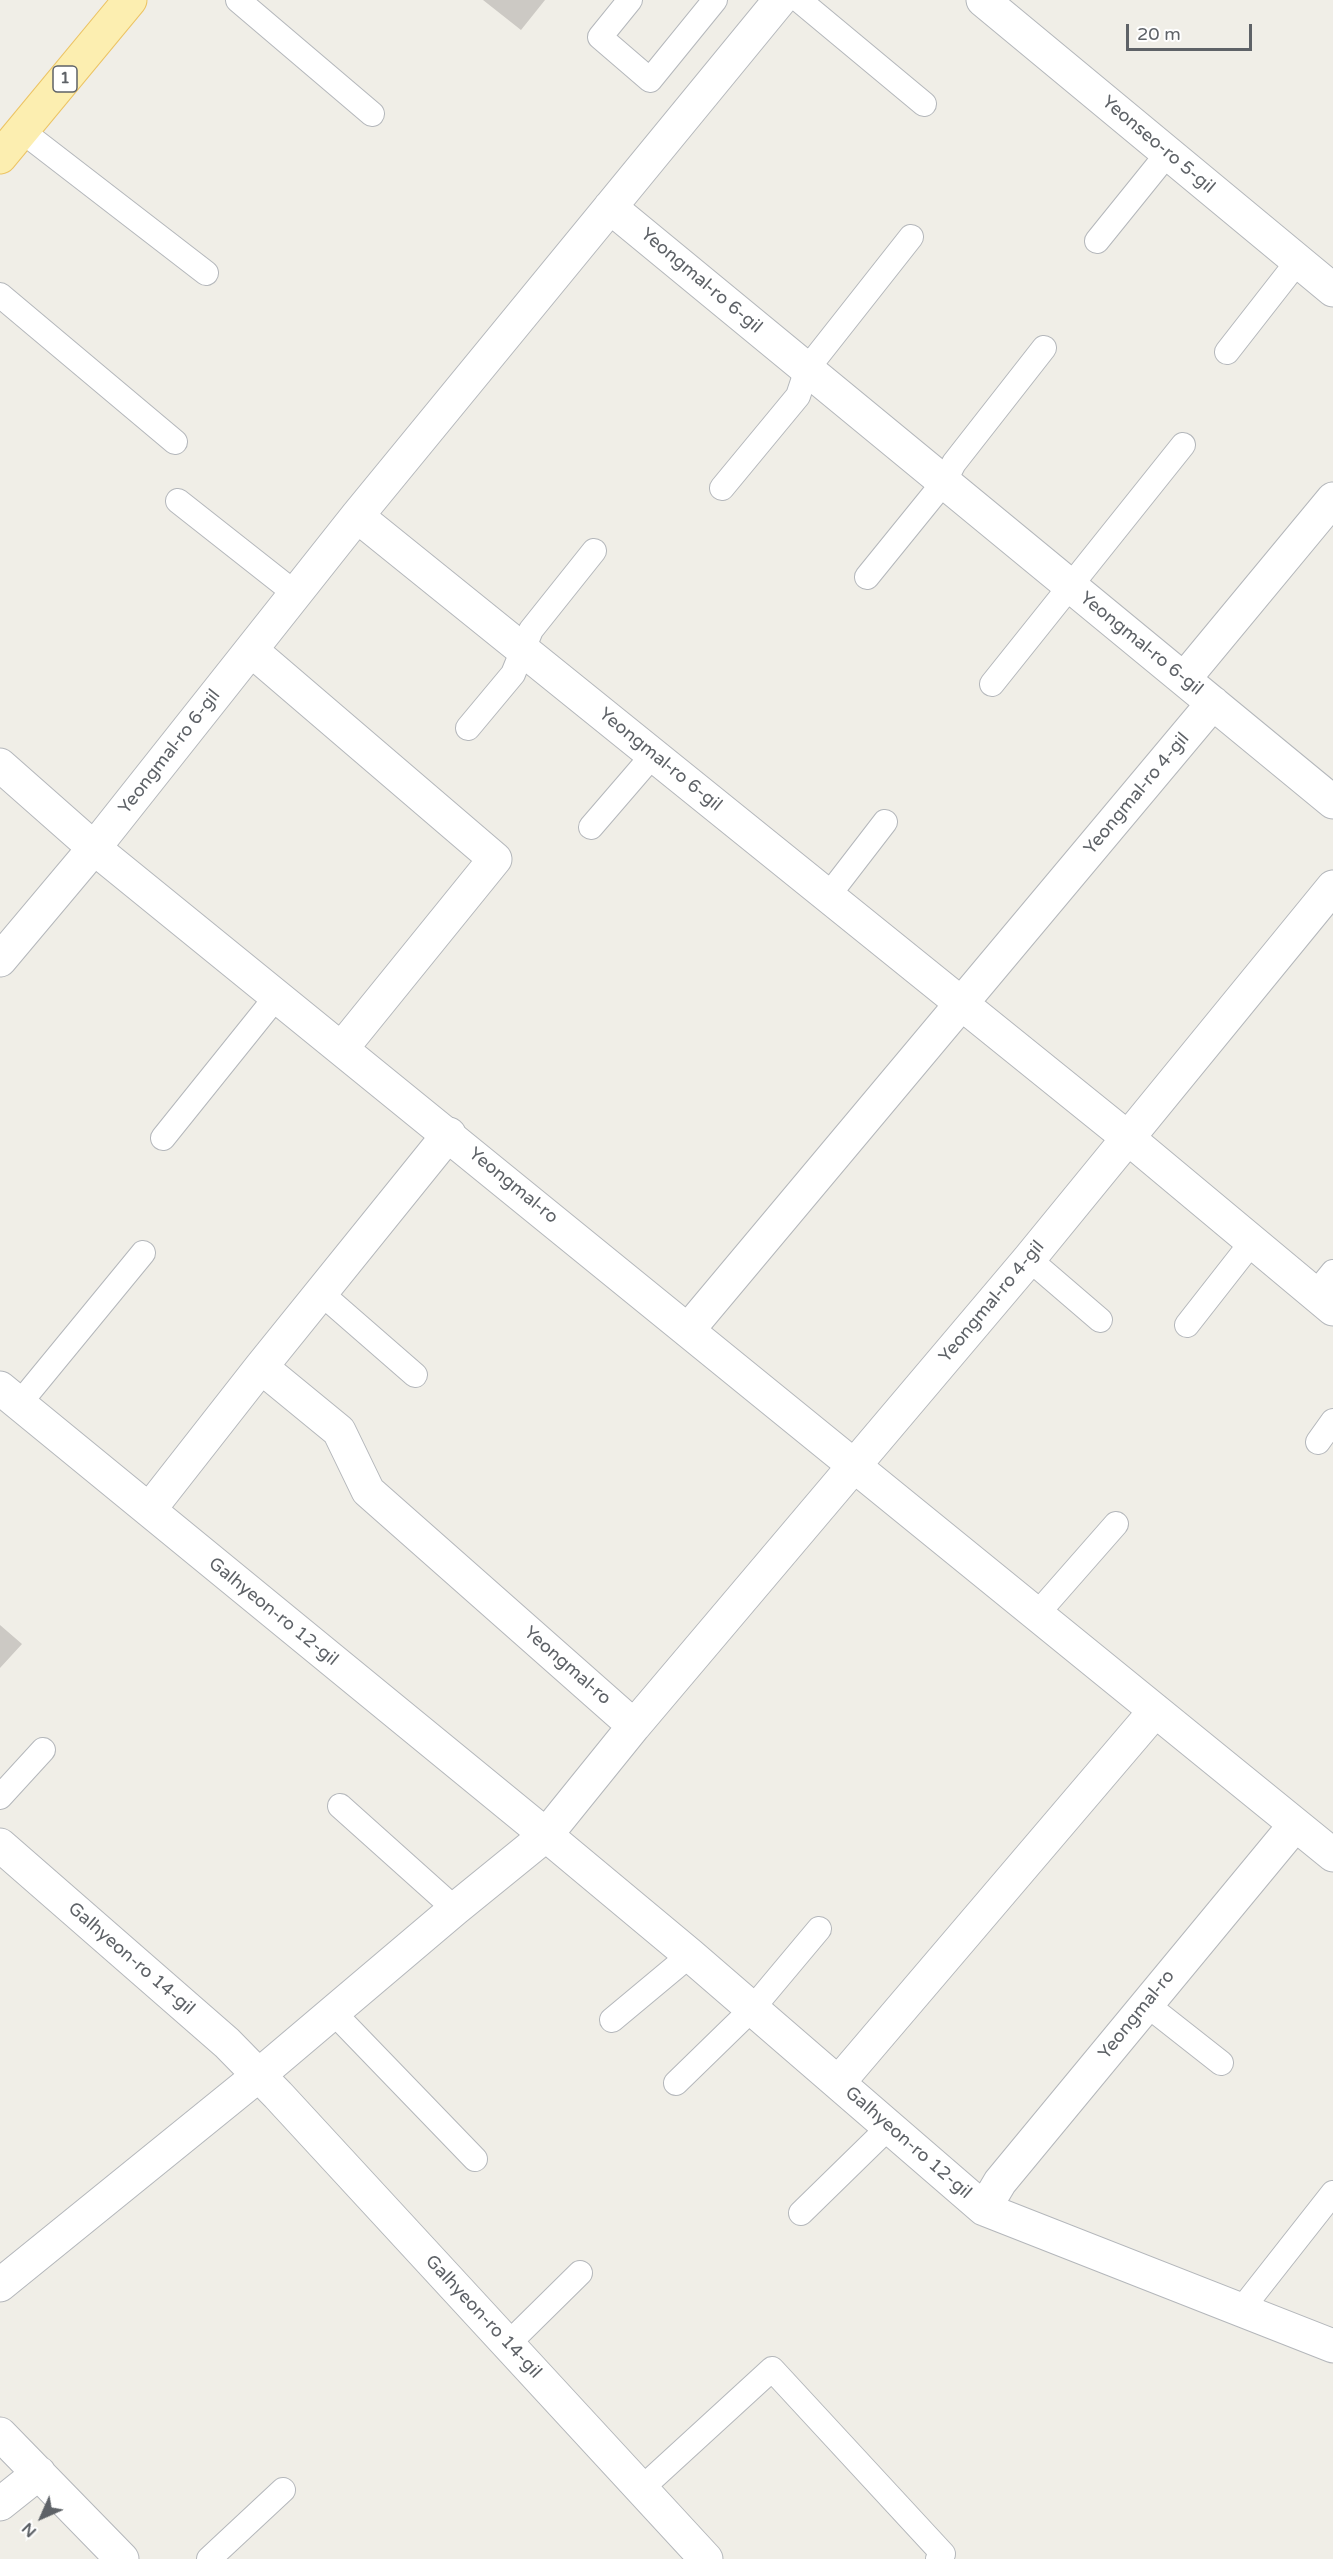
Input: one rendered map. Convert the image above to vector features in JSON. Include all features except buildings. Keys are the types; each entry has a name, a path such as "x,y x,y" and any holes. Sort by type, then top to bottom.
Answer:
{"main road":[{"name":"1","path":"0,157 130,0"}],"street":[{"name":"Yeongmal-ro 6-gil","path":"94,848 357,516 780,0"},
{"name":"Yeonseo-ro 5-gil","path":"983,0 1168,153 1322,275"},
{"name":"Yeongmal-ro 6-gil","path":"610,207 1213,703"},
{"path":"1184,679 1333,499"},
{"name":"Yeongmal-ro 6-gil","path":"357,516 1128,1138"},
{"path":"251,650 495,859 342,1048"},
{"path":"1213,703 1333,802"},
{"name":"Yeongmal-ro 4-gil","path":"688,1330 1213,703"},
{"name":"Yeongmal-ro","path":"0,765 94,848 449,1134 1333,1855"},
{"path":"0,960 94,848"},
{"name":"Yeongmal-ro 4-gil","path":"856,1465 1029,1259 1333,887"},
{"path":"149,1510 449,1134"},
{"path":"1128,1138 1252,1242 1327,1292"},
{"name":"Yeongmal-ro","path":"261,1367 339,1431 368,1491 634,1726"},
{"name":"Galhyeon-ro 12-gil","path":"9,1396 690,1955 984,2209 1333,2346"},
{"path":"0,2285 259,2075 546,1835 634,1726 856,1465"},
{"path":"838,2083 1155,1711"},
{"name":"Yeongmal-ro","path":"984,2209 1000,2182 1294,1825"},
{"name":"Galhyeon-ro 14-gil","path":"0,1845 227,2043 259,2075 705,2559"},
{"path":"0,2434 39,2473 106,2554"},
{"path":"0,2504 39,2473"}],"lane":[{"path":"238,0 372,114"},
{"path":"630,0 600,37 650,80 715,0"},
{"path":"799,0 924,104"},
{"path":"22,130 206,273"},
{"path":"1097,241 1168,153"},
{"path":"722,488 798,396 807,369 910,237"},
{"path":"1227,352 1322,275"},
{"path":"0,295 175,442"},
{"path":"867,577 944,482 954,463 1044,348"},
{"name":"Yeongmal-ro 6-gil","path":"1069,585 1183,445"},
{"path":"178,501 296,594"},
{"path":"468,728 513,674 521,648 531,630 594,551"},
{"path":"992,684 1069,585"},
{"path":"591,827 653,755"},
{"path":"828,896 885,822"},
{"path":"163,1138 277,996"},
{"path":"1186,1325 1252,1242"},
{"path":"9,1396 143,1253"},
{"path":"1029,1259 1100,1320"},
{"path":"322,1294 415,1375"},
{"path":"1318,1442 1333,1421"},
{"path":"1037,1614 1116,1524"},
{"path":"0,1797 43,1750"},
{"path":"340,1806 455,1909"},
{"path":"676,2083 752,2009 819,1929"},
{"path":"612,2020 690,1955"},
{"path":"1146,2004 1221,2063"},
{"path":"334,2013 475,2159"},
{"path":"801,2213 889,2127"},
{"path":"1241,2310 1333,2193"},
{"path":"508,2344 580,2272"},
{"path":"641,2489 772,2369 943,2554 938,2559"},
{"path":"209,2559 283,2490"}]}
